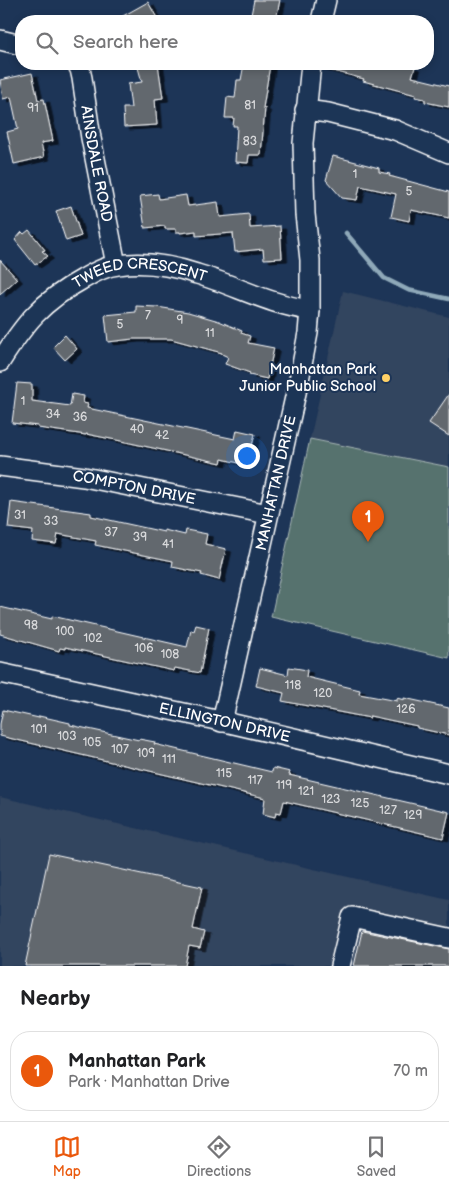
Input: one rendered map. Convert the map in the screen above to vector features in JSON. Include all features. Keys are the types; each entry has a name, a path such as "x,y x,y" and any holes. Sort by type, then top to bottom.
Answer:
{"street":[{"path":"322,15 326,0"},
{"path":"0,40 15,43"},
{"name":"AINSDALE ROAD","path":"80,70 116,265"},
{"name":"MANHATTAN DRIVE","path":"222,722 308,333 310,260 303,177 303,143 310,70"},
{"path":"305,110 328,113 395,130 449,153"},
{"name":"TWEED CRESCENT","path":"0,362 17,336 47,302 61,291 96,272 116,265 167,266 198,274 284,305 310,310"},
{"name":"COMPTON DRIVE","path":"0,466 84,477 268,514"},
{"name":"ELLINGTON DRIVE","path":"0,673 449,774"},
{"path":"340,966 352,917 449,938"}],"shaded area":[{"name":"Manhattan Park Junior Public School","path":"343,291 449,317 449,467 310,439"},
{"path":"0,797 449,900 449,966 0,966"}],"green space":[{"path":"310,439 449,467 449,658 271,617"}],"building":[{"path":"254,0 280,0 277,15 251,15"},
{"path":"148,2 155,15 125,15"},
{"path":"139,70 159,70 163,98 155,99 157,125 124,127 123,108 131,108 128,84 142,82"},
{"path":"243,70 269,70 263,108 265,108 261,155 249,155 248,163 235,162 237,126 233,126 234,118 225,118 227,97 235,98 237,80 241,80"},
{"path":"330,70 414,70 412,77 449,86 449,107 425,102 425,99 415,97 416,95 363,81 364,79"},
{"path":"32,73 38,100 44,99 53,141 41,143 44,157 14,164 7,132 18,129 11,97 3,99 0,80"},
{"path":"333,156 379,168 379,172 390,174 389,176 449,192 449,218 411,210 409,221 391,217 396,194 360,186 357,200 342,198 326,180"},
{"path":"158,194 159,199 186,195 188,206 218,202 220,217 249,214 250,228 280,226 282,258 264,259 263,249 235,252 233,233 196,236 196,231 180,233 176,232 176,229 165,229 165,226 145,228 140,196"},
{"path":"71,206 81,236 66,241 56,211"},
{"path":"29,230 45,250 42,251 48,256 35,265 15,240 22,232 24,234"},
{"path":"0,260 17,279 0,294"},
{"path":"136,306 188,312 219,321 250,336 248,343 274,348 267,379 249,375 250,373 225,364 228,357 222,353 171,339 133,339 108,342 105,315 136,312"},
{"path":"65,335 77,349 65,360 53,347"},
{"path":"17,383 32,384 32,401 70,406 72,394 84,396 83,403 88,404 87,408 235,439 237,430 255,434 247,465 222,459 221,463 86,434 12,423"},
{"path":"449,394 449,436 429,423"},
{"path":"11,502 91,513 91,516 164,532 164,530 185,535 186,530 207,534 205,544 226,549 219,580 201,575 202,573 172,567 173,561 95,545 96,541 58,534 56,544 32,541 33,531 8,528"},
{"path":"0,607 52,619 52,616 187,647 191,630 194,631 196,625 209,628 200,673 175,668 174,671 65,647 65,649 60,648 59,651 0,634"},
{"path":"289,667 307,670 306,677 360,690 359,694 397,701 397,698 404,700 404,698 449,708 449,735 370,716 370,718 282,701 284,693 256,686 260,668 288,675"},
{"path":"3,710 39,718 39,716 70,723 70,725 155,742 154,744 272,772 273,768 290,772 289,775 449,812 443,838 284,801 281,813 276,812 275,817 263,814 265,798 0,736"},
{"path":"49,854 202,887 193,929 204,932 200,948 189,946 185,966 25,966"},
{"path":"362,931 449,949 449,966 354,966"}],"waterway":[{"path":"346,233 384,278 408,290 449,299"}],"place":[{"name":"Manhattan Park Junior Public School","path":"386,378"},
{"name":"Manhattan Park","path":"368,542"}]}
